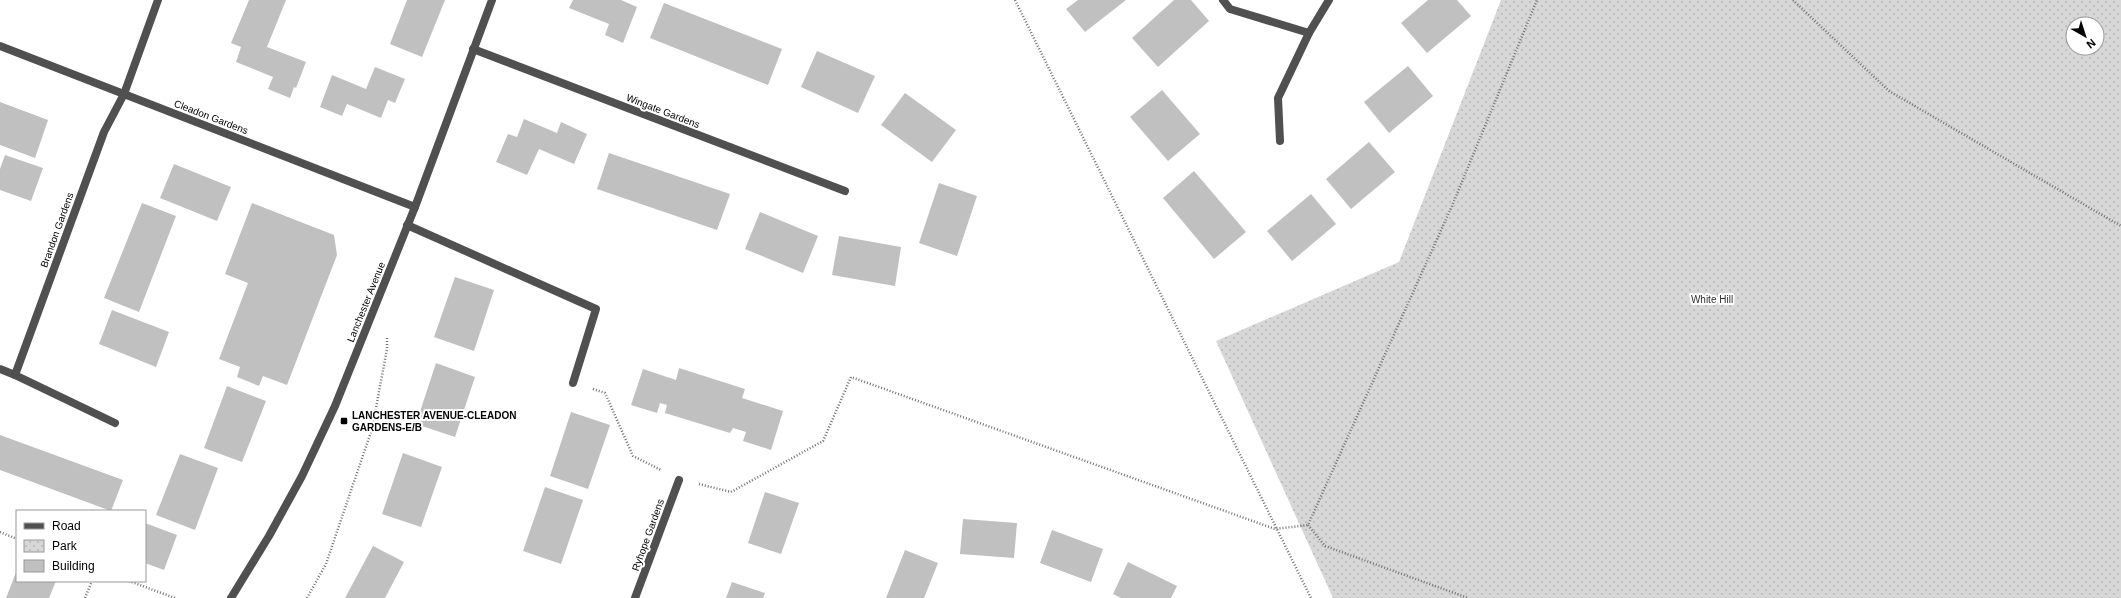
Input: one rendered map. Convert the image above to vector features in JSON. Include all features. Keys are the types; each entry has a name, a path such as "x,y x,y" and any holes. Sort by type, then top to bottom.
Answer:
{"street":[{"name":"Brandon Gardens","path":"15,375 104,132 124,94 158,0"},
{"name":"Lanchester Avenue","path":"231,598 269,536 302,476 335,406 415,207 492,0"},
{"path":"1223,0 1230,9 1309,33"},
{"path":"1280,141 1278,98 1309,33 1329,0"},
{"name":"Cleadon Gardens","path":"0,46 415,207"},
{"name":"Wingate Gardens","path":"473,50 845,191"},
{"path":"407,225 596,309 573,383"},
{"path":"0,369 116,423"},
{"name":"Ryhope Gardens","path":"635,598 679,480"}],"path":[{"path":"1015,0 1275,529 1311,598"},
{"path":"1308,525 1452,206 1537,0"},
{"path":"1793,0 1889,92 2121,226"},
{"path":"307,598 326,564 372,428 387,349 387,334"},
{"path":"573,383 605,393 633,456 679,480 732,492 823,441 851,377 1275,529 1308,525"},
{"path":"1308,525 1325,546 1468,598"},
{"path":"0,532 16,539"},
{"path":"85,598 92,582"},
{"path":"132,582 175,598"}],"green space":[{"name":"White Hill","path":"1501,0 2121,0 2121,598 1333,598 1216,341 1399,262"}],"building":[{"path":"249,0 286,0 267,47 306,62 296,88 294,87 290,98 268,89 273,77 236,62 241,47 231,43"},
{"path":"407,0 445,0 422,57 390,44"},
{"path":"573,0 621,0 637,7 623,43 605,35 609,24 569,8"},
{"path":"1078,0 1126,0 1085,32 1066,9"},
{"path":"1174,0 1191,0 1209,21 1158,67 1132,38"},
{"path":"1428,0 1457,0 1471,16 1427,53 1401,23"},
{"path":"664,3 782,49 768,85 650,38"},
{"path":"817,51 875,76 858,113 801,87"},
{"path":"1408,66 1433,96 1389,133 1364,102"},
{"path":"375,67 405,79 395,103 388,100 381,118 347,104 342,116 320,107 332,75 366,89"},
{"path":"1162,90 1200,134 1168,161 1130,117"},
{"path":"905,93 956,130 932,162 881,125"},
{"path":"0,102 48,120 35,158 0,145"},
{"path":"524,119 557,133 561,122 587,134 574,164 539,149 527,175 496,162 508,134 517,137"},
{"path":"1369,142 1395,172 1351,209 1326,179"},
{"path":"609,153 730,194 717,230 597,189"},
{"path":"5,155 43,168 31,201 0,190 0,169"},
{"path":"174,164 231,187 217,221 160,198"},
{"path":"1194,171 1246,232 1214,259 1163,198"},
{"path":"939,183 977,196 957,256 919,243"},
{"path":"1311,194 1336,224 1292,261 1267,231"},
{"path":"142,203 176,216 139,312 104,298"},
{"path":"252,203 334,235 337,255 287,385 263,376 259,386 237,377 240,367 219,359 248,283 225,274"},
{"path":"760,212 818,236 803,273 745,249"},
{"path":"839,236 901,247 895,286 832,275"},
{"path":"455,277 494,290 474,351 434,337"},
{"path":"112,310 169,332 156,367 99,344"},
{"path":"436,363 475,377 455,437 416,424"},
{"path":"679,368 745,389 742,398 783,411 771,450 743,441 746,432 733,428 730,433 665,413 667,405 660,403 657,413 631,405 643,369 676,380"},
{"path":"227,386 266,401 242,462 204,448"},
{"path":"571,412 610,425 588,489 550,476"},
{"path":"0,435 123,480 111,510 108,510 0,470"},
{"path":"403,453 442,467 421,527 382,514"},
{"path":"180,454 218,468 195,530 156,515"},
{"path":"545,487 583,500 561,564 523,551"},
{"path":"765,492 799,503 781,554 748,543"},
{"path":"963,519 1017,523 1014,558 960,554"},
{"path":"146,523 177,535 164,570 146,563"},
{"path":"1052,530 1103,549 1091,582 1040,563"},
{"path":"373,546 404,562 385,598 345,598"},
{"path":"905,550 938,563 924,598 886,598"},
{"path":"1128,562 1177,586 1171,598 1121,598 1113,594"},
{"path":"16,573 16,582 56,582 49,598 6,598"},
{"path":"732,582 765,593 763,598 726,598"}],"place":[{"name":"LANCHESTER AVENUE-CLEADON GARDENS-E/B","path":"344,421"}]}
